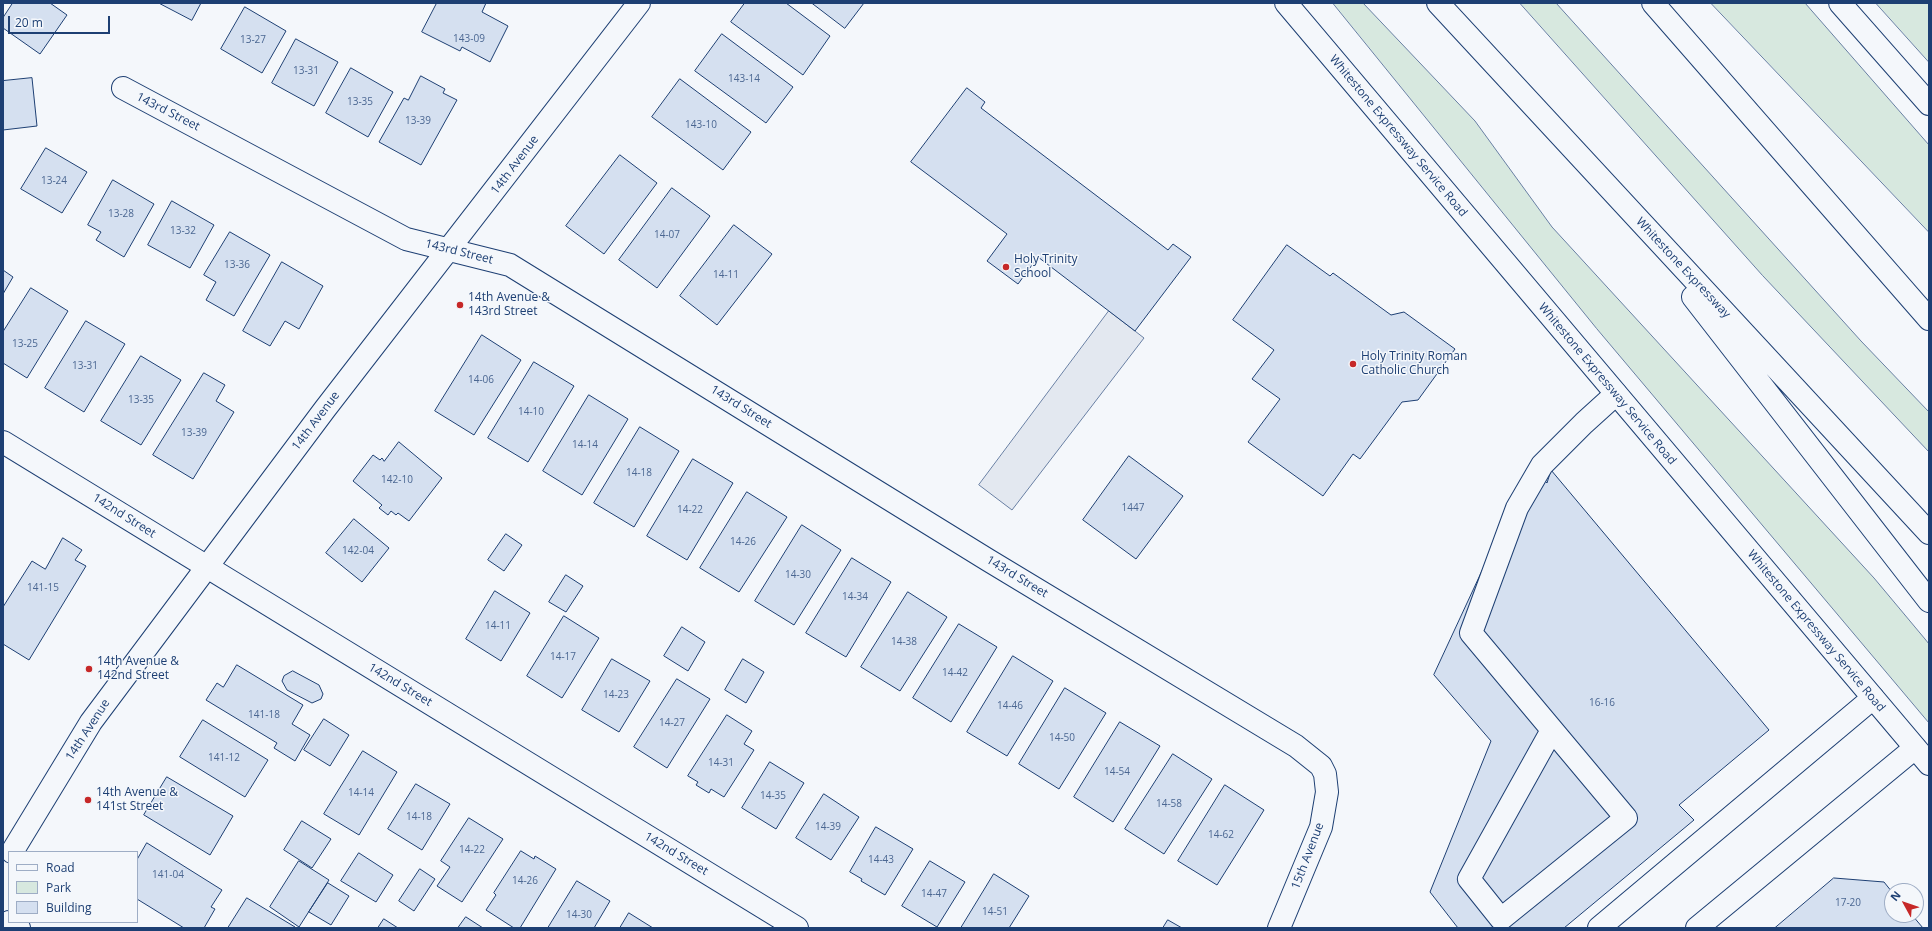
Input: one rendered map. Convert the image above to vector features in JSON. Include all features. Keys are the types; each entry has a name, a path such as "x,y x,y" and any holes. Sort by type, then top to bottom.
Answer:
{"main road":[{"name":"14th Avenue","path":"13,851 91,722 325,409 639,3"},
{"name":"Whitestone Expressway Service Road","path":"1286,3 1922,756"},
{"name":"Whitestone Expressway","path":"1438,3 1929,533"},
{"path":"1653,3 1929,319"},
{"path":"1840,3 1929,104"},
{"name":"143rd Street","path":"122,88 406,239 510,265 988,560 1296,746 1321,766 1325,774 1325,782"},
{"path":"1598,176 1929,601"},
{"path":"1552,730 1469,879 1501,919 1626,818 1471,633 1517,508 1542,465 1584,423 1616,394"},
{"name":"142nd Street","path":"3,442 797,928"},
{"path":"1600,928 1873,698"},
{"path":"1697,928 1922,756"},
{"name":"15th Avenue","path":"1279,928 1321,827 1327,792 1325,782"},
{"path":"11,923 20,928"}],"green space":[{"path":"1333,3 1363,3 1475,121 1552,227 1874,578 1925,639 1929,644 1929,723 1597,329"},
{"path":"1520,3 1556,3 1861,341 1929,412 1929,452 1763,276"},
{"path":"1711,3 1805,3 1929,145 1929,232"},
{"path":"1876,3 1929,3 1929,62"}],"shaded area":[{"path":"1109,311 1144,338 1012,510 979,485"}],"building":[{"path":"13,3 50,3 67,15 40,54 3,28 3,18"},
{"path":"159,3 201,3 192,20"},
{"path":"437,3 486,3 482,12 508,26 490,62 462,47 460,51 422,32"},
{"path":"745,3 786,3 830,36 803,75 731,22"},
{"path":"812,3 864,3 845,28"},
{"path":"245,7 286,31 262,73 221,49"},
{"path":"722,34 793,87 766,123 695,71"},
{"path":"296,39 338,62 314,106 272,83"},
{"path":"351,68 393,92 368,137 326,113"},
{"path":"421,76 445,89 443,93 457,100 421,165 379,142 404,98 408,100"},
{"path":"32,78 37,126 3,130 3,81"},
{"path":"680,79 751,132 723,170 652,117"},
{"path":"967,88 985,102 981,108 1168,250 1173,244 1191,257 1135,331 1038,257 1018,284 987,261 1007,234 911,162"},
{"path":"46,148 87,172 62,213 21,189"},
{"path":"620,155 657,183 604,254 566,226"},
{"path":"113,180 154,204 124,257 96,240 101,232 88,225"},
{"path":"672,188 710,216 657,288 619,260"},
{"path":"172,201 214,225 190,268 148,245"},
{"path":"734,225 772,254 717,325 680,296"},
{"path":"230,232 270,255 234,316 206,300 216,282 204,275"},
{"name":"Holy Trinity Roman Catholic Church","path":"1287,245 1330,276 1333,273 1391,315 1404,312 1455,349 1418,400 1402,402 1360,459 1353,454 1323,496 1248,442 1280,399 1252,379 1274,350 1233,320"},
{"path":"282,262 323,286 299,329 285,321 270,346 243,331"},
{"path":"3,270 13,277 3,294"},
{"path":"31,288 68,311 27,378 3,363 3,332"},
{"path":"86,321 125,344 84,412 45,388"},
{"path":"482,335 521,360 474,435 435,411"},
{"path":"141,356 181,380 141,445 101,421"},
{"path":"534,362 574,386 528,462 488,438"},
{"path":"204,373 225,385 216,401 234,412 193,479 153,455"},
{"path":"589,395 628,419 582,495 543,471"},
{"path":"640,427 679,451 634,527 594,503"},
{"path":"399,442 442,478 409,521 398,513 396,515 391,511 388,515 379,508 382,505 353,481 373,455 380,460 382,458 384,461"},
{"path":"1129,456 1183,496 1136,559 1083,520"},
{"path":"693,459 733,483 687,560 647,536"},
{"path":"1531,466 1547,483 1551,470 1769,730 1679,805 1694,820 1564,928 1458,928 1430,892 1491,741 1434,675"},
{"path":"747,492 787,517 739,592 700,568"},
{"path":"354,519 389,548 362,582 326,553"},
{"path":"802,525 841,550 794,625 755,601"},
{"path":"506,534 522,545 504,571 488,560"},
{"path":"63,538 82,550 75,560 86,566 29,660 3,644 3,607 32,561 45,569"},
{"path":"852,558 891,582 846,657 806,633"},
{"path":"566,575 583,586 566,612 549,602"},
{"path":"495,591 530,613 501,661 466,639"},
{"path":"908,592 947,617 900,691 861,667"},
{"path":"564,616 599,638 562,698 527,676"},
{"path":"959,624 997,647 951,722 913,698"},
{"path":"682,627 705,642 688,671 664,656"},
{"path":"1013,656 1053,681 1007,756 967,732"},
{"path":"612,659 650,681 619,732 582,710"},
{"path":"743,659 764,672 746,703 725,690"},
{"path":"237,665 303,705 292,724 310,735 295,761 274,748 277,743 206,700 217,683 223,687"},
{"path":"293,671 319,685 323,694 321,699 312,703 287,690 282,681 284,676"},
{"path":"677,679 710,699 667,768 634,747"},
{"path":"1065,688 1106,713 1059,789 1019,764"},
{"path":"727,715 752,731 744,744 754,750 724,797 711,789 709,793 696,785 698,782 688,776"},
{"path":"324,719 349,735 330,766 304,750"},
{"path":"203,720 268,760 245,797 180,757"},
{"path":"1120,722 1160,746 1113,822 1074,797"},
{"path":"363,751 397,772 359,835 324,814"},
{"path":"1173,754 1212,779 1164,854 1125,829"},
{"path":"770,762 804,783 776,829 742,808"},
{"path":"167,777 233,816 210,855 144,815"},
{"path":"416,784 450,804 422,850 388,829"},
{"path":"1225,785 1264,810 1217,885 1178,861"},
{"path":"824,794 859,817 831,860 796,838"},
{"path":"469,818 503,839 462,902 437,886 450,867 441,861"},
{"path":"302,821 331,839 312,868 284,850"},
{"path":"876,827 913,849 885,895 861,881 862,879 850,872"},
{"path":"147,843 222,890 211,907 215,909 204,928 184,928 138,900 138,858"},
{"path":"521,851 534,859 535,856 556,869 520,928 514,928 486,910 496,895 494,893"},
{"path":"359,853 393,875 376,902 341,881"},
{"path":"299,861 329,880 299,927 270,907"},
{"path":"930,861 965,882 937,927 902,906"},
{"path":"420,869 435,879 414,911 399,901"},
{"path":"994,874 1029,896 1009,928 961,928"},
{"path":"1834,878 1884,882 1884,923 1919,923 1923,928 1775,928"},
{"path":"577,881 610,901 594,928 548,928"},
{"path":"328,883 349,896 331,925 309,912"},
{"path":"247,898 295,927 295,928 228,928"},
{"path":"629,913 653,928 620,928"},
{"path":"466,917 483,928 458,928"},
{"path":"384,919 398,928 378,928"},
{"path":"1168,920 1182,928 1163,928"}],"place":[{"name":"Holy Trinity School","path":"1006,267"},
{"name":"14th Avenue & 143rd Street","path":"460,305"},
{"name":"Holy Trinity Roman Catholic Church","path":"1353,364"},
{"name":"14th Avenue & 142nd Street","path":"89,669"},
{"name":"14th Avenue & 141st Street","path":"88,800"}]}
